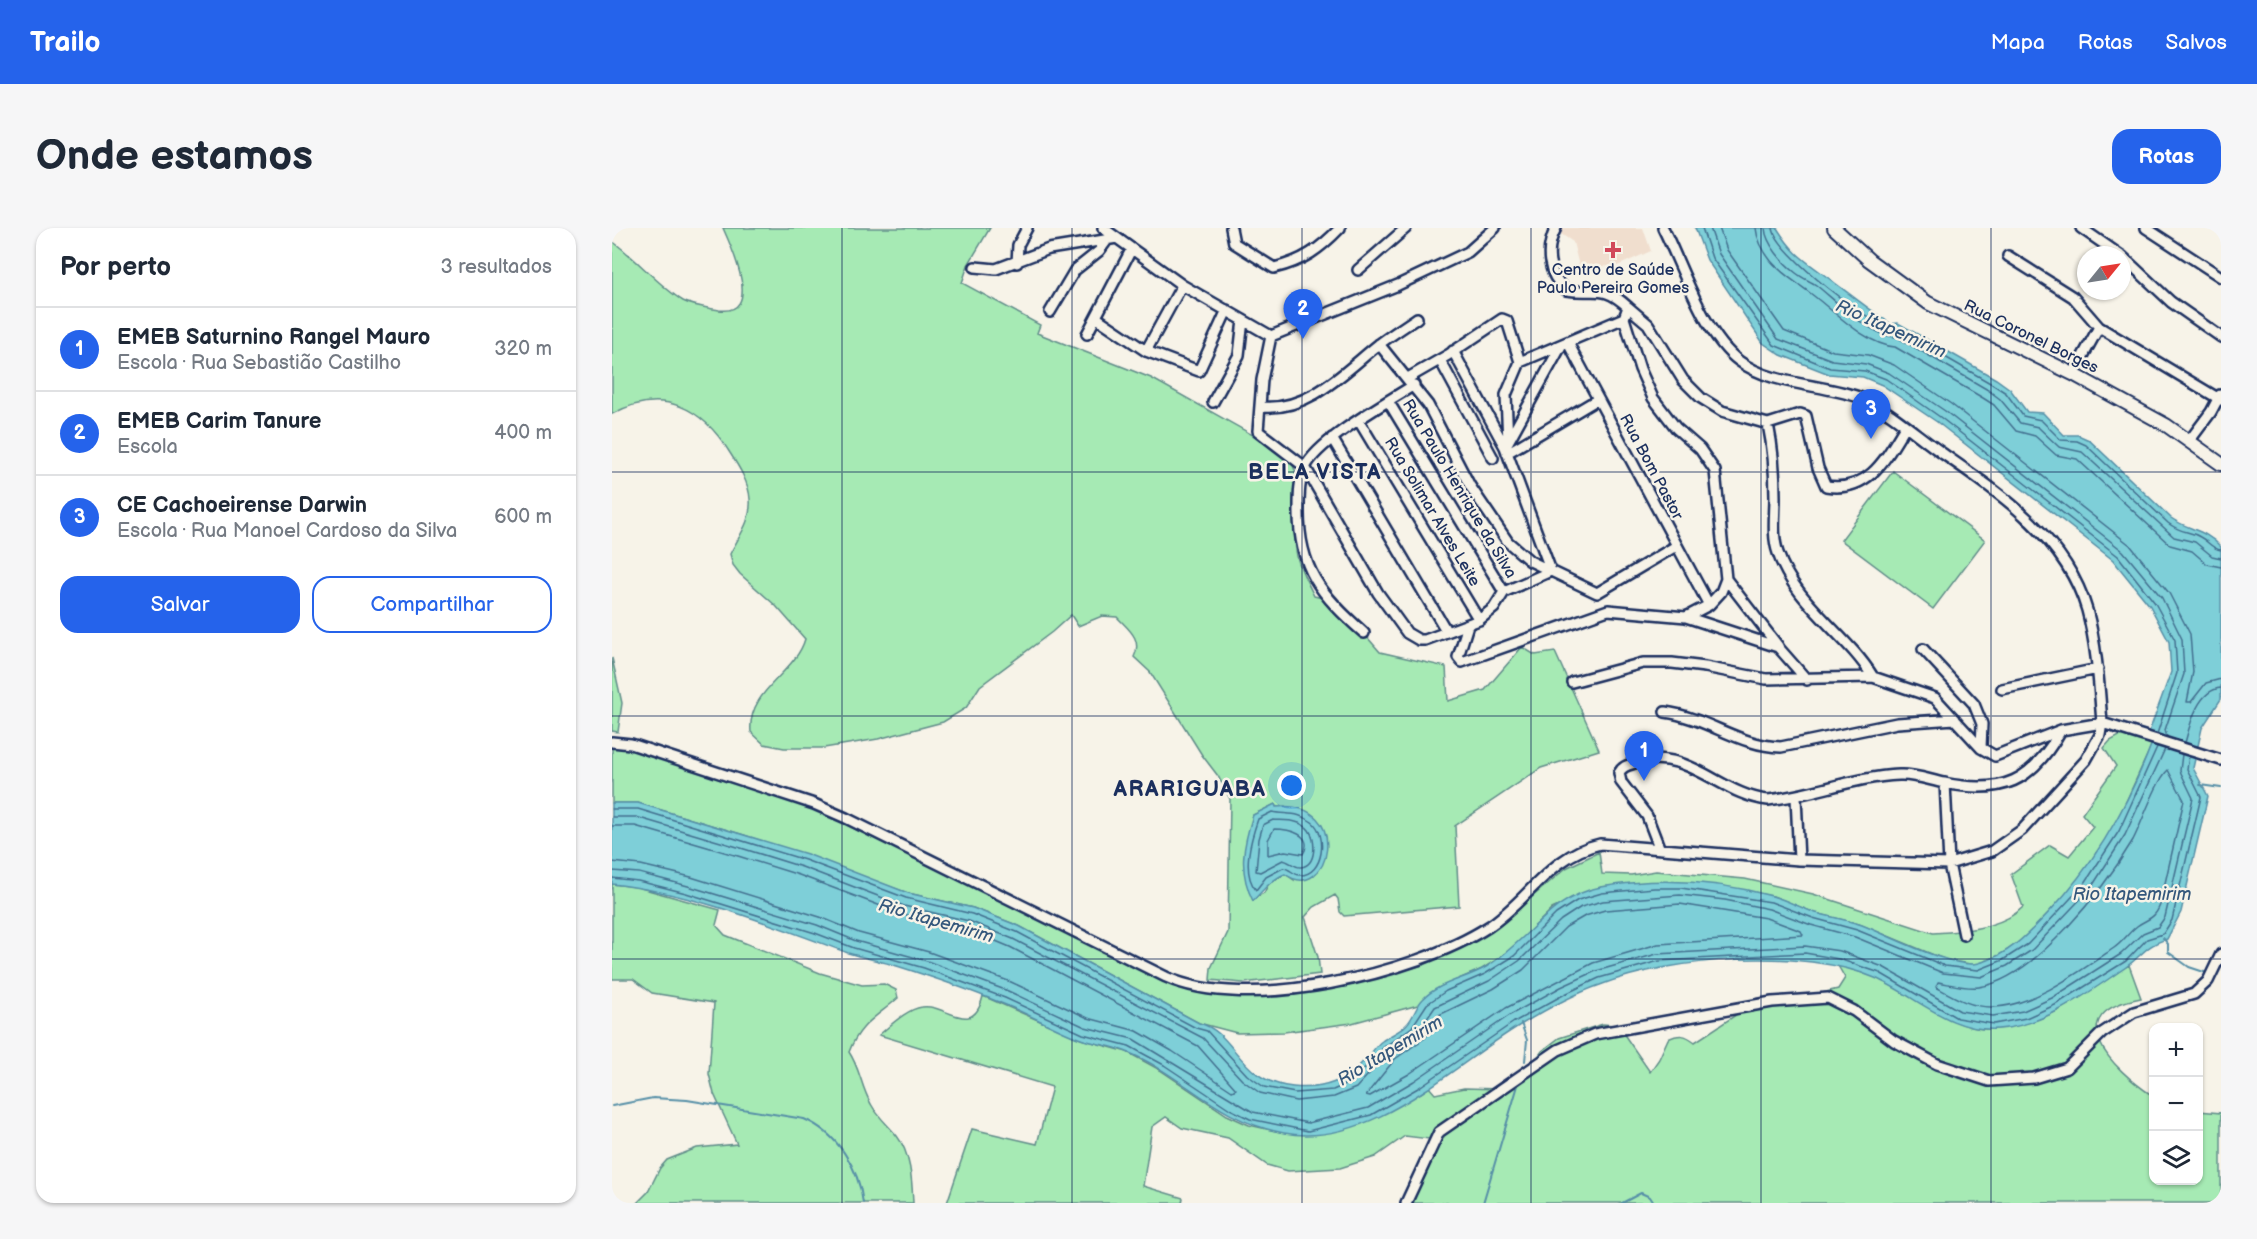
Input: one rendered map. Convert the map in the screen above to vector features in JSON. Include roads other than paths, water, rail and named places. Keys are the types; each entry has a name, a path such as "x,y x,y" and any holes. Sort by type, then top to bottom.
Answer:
{"main road":[{"name":"Rua Coronel Borges","path":"1834,228 1869,260 1928,303 2073,374 2190,440 2221,464"}],"street":[{"path":"1017,263 1018,245 1027,228"},
{"path":"1104,228 1113,239 1182,285 1271,336"},
{"path":"1231,228 1234,243 1274,268 1296,263 1318,250 1340,228"},
{"path":"1358,270 1406,228"},
{"path":"1271,336 1398,285 1468,252 1495,228"},
{"path":"1556,228 1549,258 1553,273 1560,285 1566,290 1604,291 1614,294 1648,324 1683,380 1701,398 1722,411 1768,423 1800,414 1806,416 1822,482 1829,487 1852,485 1871,477 1883,464 1905,427"},
{"path":"612,742 631,744 814,804 1166,978 1184,986 1215,992 1314,986 1359,978 1400,966 1470,937 1489,926 1549,870 1586,847 1612,843 1799,860 1949,864 1992,851 2022,830 2086,760 2097,742 2102,723 2098,669 2086,609 2077,585 2049,541 2018,508 1867,401 1850,394 1777,378 1759,372 1739,361 1719,342 1706,320 1663,228"},
{"path":"2081,228 2107,246"},
{"path":"2146,228 2221,277"},
{"path":"975,267 996,269 1017,263 1049,249 1113,239"},
{"path":"1050,312 1075,270 1113,239"},
{"path":"1087,334 1131,250"},
{"path":"2008,256 2073,297 2099,327 2220,397 2216,412 2190,440"},
{"path":"2131,265 2184,312 2221,337"},
{"path":"1146,351 1182,285"},
{"path":"1628,307 1624,318 1640,369 1653,398 1676,428 1700,449 1715,471 1726,579 1721,592 1709,605 1686,617"},
{"path":"1097,318 1146,351 1199,371 1227,310"},
{"path":"1262,407 1274,408 1306,398 1331,384 1379,344 1417,318"},
{"path":"1507,447 1506,395 1510,380 1520,362 1624,318"},
{"path":"1364,633 1340,612 1317,586 1308,570 1299,520 1299,489 1305,467 1332,438 1388,401 1411,381 1453,351 1504,319 1520,362"},
{"path":"1213,402 1239,355 1243,320"},
{"path":"2073,374 2099,327"},
{"path":"1271,336 1262,380 1262,407 1258,431 1305,467 1378,593 1407,633 1419,640 1425,640 1468,625 1479,620 1494,608 1504,592 1551,572"},
{"path":"1379,344 1411,381 1437,419 1470,486 1508,542 1530,561 1597,593 1608,610"},
{"path":"1507,447 1564,345"},
{"name":"Rua Bom Pastor","path":"1564,345 1598,399 1709,605"},
{"path":"1453,351 1507,447 1551,572"},
{"path":"1440,360 1493,458"},
{"path":"1507,447 1598,399"},
{"name":"Rua Paulo Henrique da Silva","path":"1388,401 1504,592"},
{"name":"Rua Solimar Alves Leite","path":"1359,420 1479,620"},
{"path":"1768,423 1775,473 1777,551 1785,569 1799,590 1819,616 1860,657 1872,677"},
{"path":"1332,438 1447,632"},
{"path":"1597,593 1676,546"},
{"path":"1726,579 1778,647 1807,680"},
{"path":"1468,625 1458,657 1462,662 1608,610 1686,617 1778,647"},
{"path":"1923,649 1974,704 1982,724 1981,748"},
{"path":"1572,682 1613,669 1662,663 1705,667 1766,680 1872,677 1928,695 1941,703 1989,754 2000,756 2061,730 2102,723 2220,760"},
{"path":"2002,689 2098,669"},
{"path":"1665,712 1705,722 1745,742 1762,747 1781,747 1897,723 1955,719"},
{"path":"1659,847 1647,816 1621,782 1619,773 1624,766 1666,759 1687,765 1752,799 1768,800 1796,797 1899,775 1982,787 2017,781 2035,769 2049,752 2061,730"},
{"path":"1946,783 1949,864 1964,935"},
{"path":"1796,797 1799,860"},
{"path":"1406,1203 1438,1132 1558,1050 1595,1034 1772,1002 1828,998 1854,1011 1894,1041 1936,1064 1977,1078 2008,1081 2052,1074 2067,1068 2102,1033 2134,1012 2191,996 2203,988 2221,954"}],"water":[{"name":"Rio Itapemirim","path":"1695,228 1777,228 1803,259 1873,312 1891,324 1898,323 1996,379 2010,389 2027,412 2043,413 2064,435 2078,435 2089,440 2171,518 2210,537 2221,547 2221,699 2202,728 2193,768 2208,796 2181,912 2167,939 2148,948 2126,967 2065,1007 2015,1027 1981,1029 1949,1019 1890,985 1845,968 1775,959 1700,962 1630,975 1557,1004 1517,1027 1407,1102 1377,1118 1347,1129 1316,1135 1284,1133 1238,1118 1167,1073 1127,1052 1078,1038 1011,1007 962,988 897,966 848,953 702,902 642,888 612,884 612,803 638,803 807,854 908,893 973,908 1019,926 1212,1028 1260,1076 1274,1083 1305,1088 1325,1085 1351,1073 1380,1043 1404,1027 1429,993 1486,967 1501,957 1553,910 1583,892 1601,887 1665,881 1730,887 1772,896 1816,913 1862,925 1938,957 1968,964 1979,963 2000,955 2026,935 2067,892 2097,852 2122,809 2153,740 2149,732 2171,672 2169,642 2150,606 2113,560 1937,422 1882,385 1863,377 1829,374 1781,355 1763,343 1707,260"},
{"path":"1275,804 1276,807 1301,809 1317,819 1325,833 1327,850 1322,865 1313,876 1300,880 1285,874 1280,876 1253,901 1248,890 1244,869 1247,837 1253,815"}],"waterway":[{"path":"2200,785 2221,788"},
{"path":"2163,938 2168,944 2168,952 2189,967 2210,974"},
{"path":"1521,1023 1527,1040 1525,1061"},
{"path":"1483,1203 1519,1082"},
{"path":"612,1106 653,1098 687,1100 804,1119 827,1133 844,1153 857,1177 863,1203"},
{"path":"1622,1203 1641,1193 1650,1197 1654,1203"}],"place":[{"name":"Centro de Saúde Paulo Pereira Gomes","path":"1613,250"},
{"name":"EMEB Carim Tanure","path":"1303,339"},
{"name":"CE Cachoeirense Darwin","path":"1871,439"},
{"name":"EMEB Saturnino Rangel Mauro","path":"1644,781"}],"district":[{"name":"BELA VISTA","path":"1315,472"},
{"name":"ARARIGUABA","path":"1190,789"}]}
